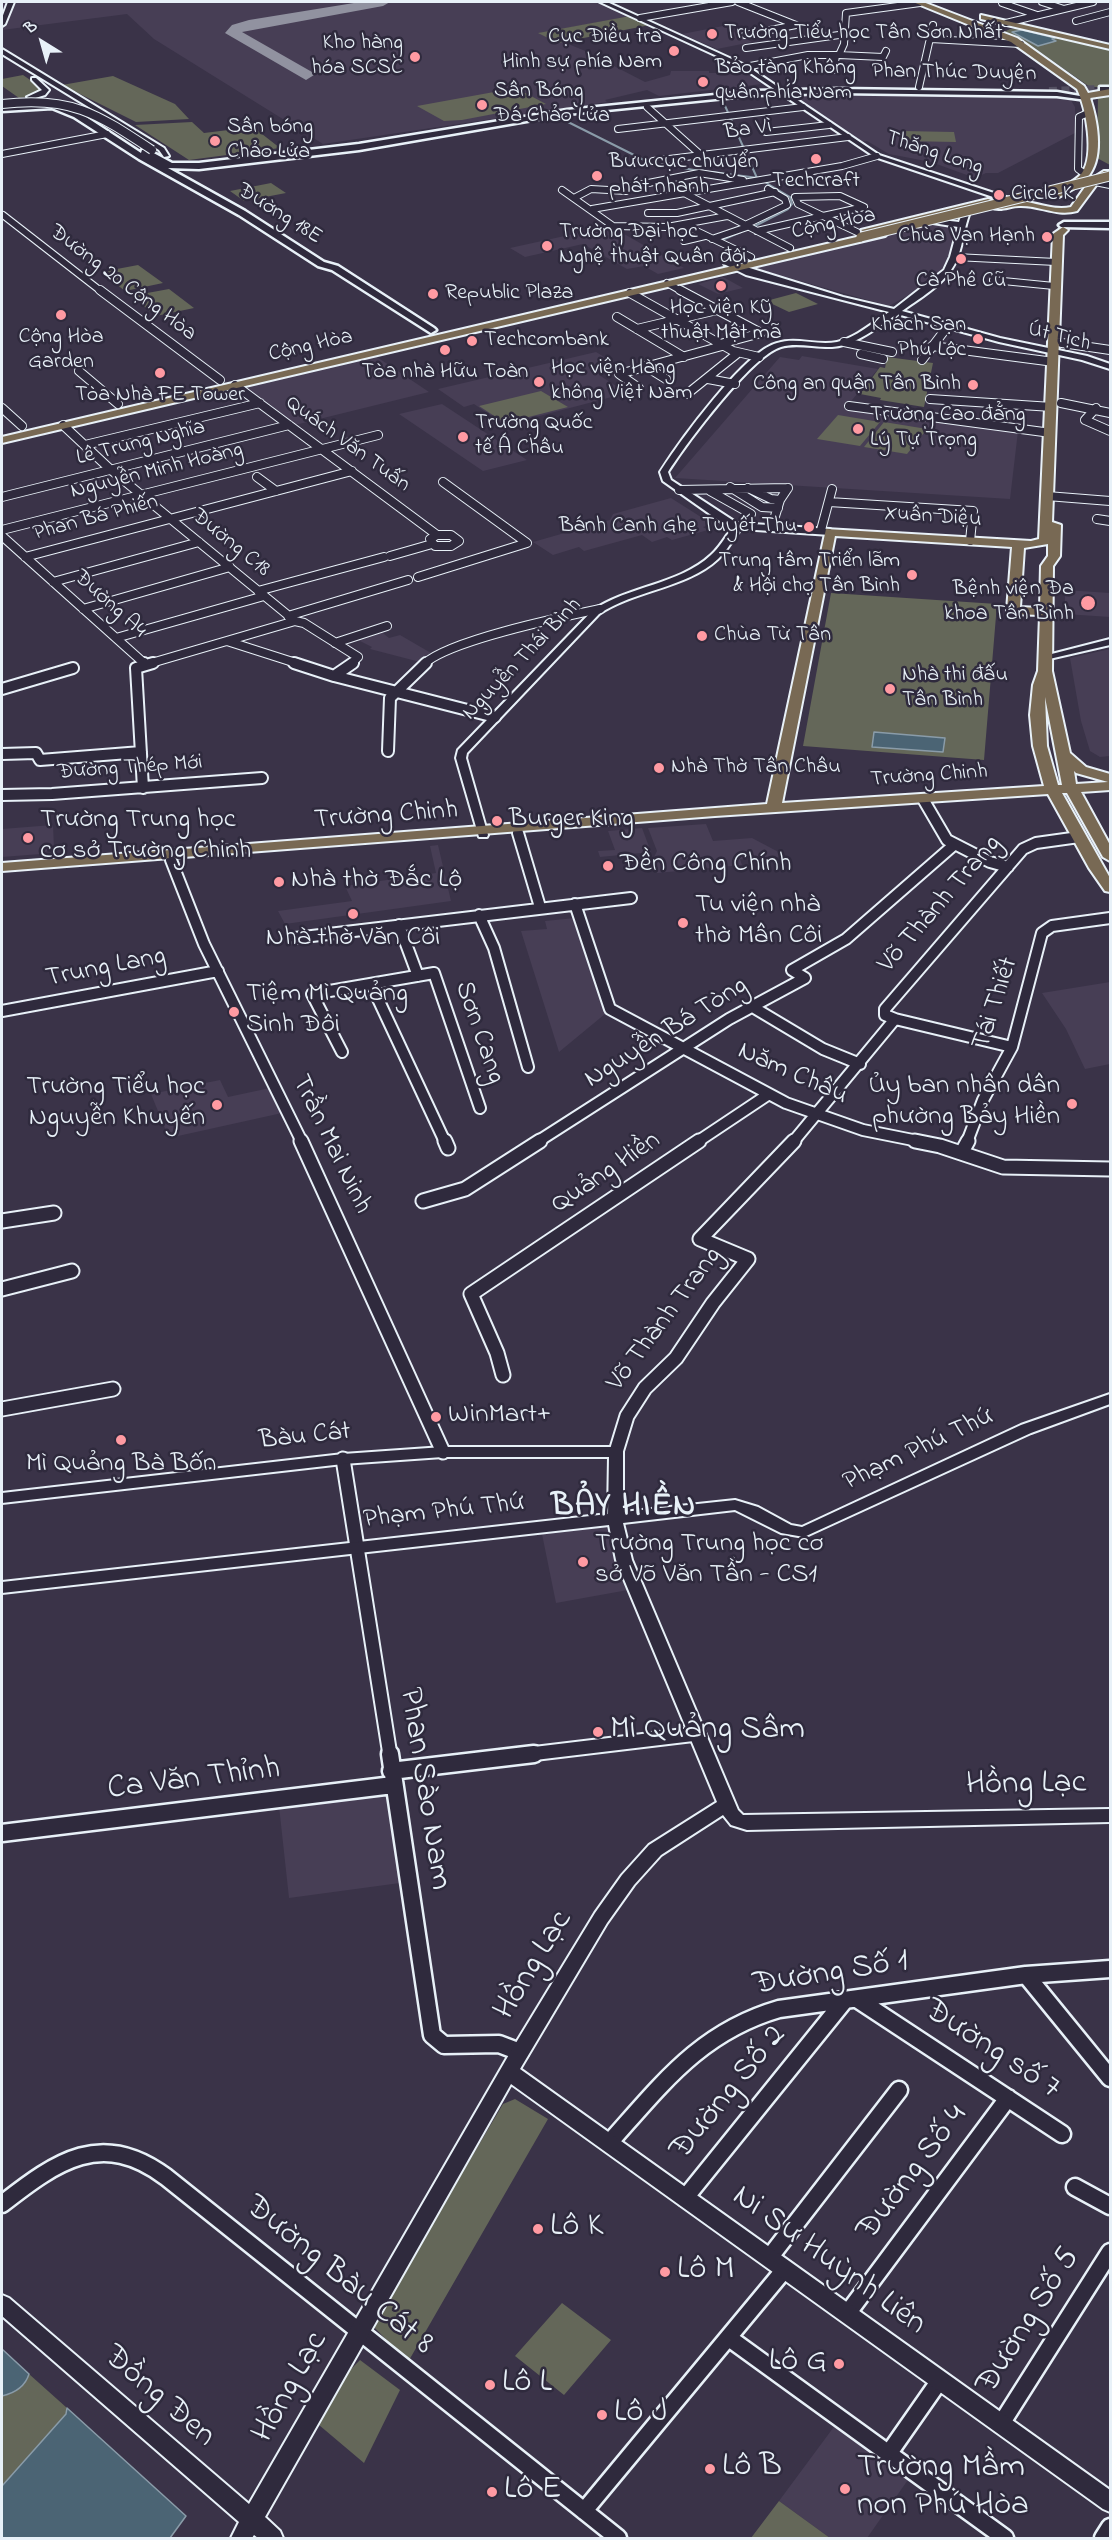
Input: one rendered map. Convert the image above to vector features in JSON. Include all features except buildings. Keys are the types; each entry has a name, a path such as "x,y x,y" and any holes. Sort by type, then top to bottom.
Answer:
{"main road":[{"path":"919,2 1021,44 1085,94 1090,112 1092,156 1088,180 1080,204 1075,209 1064,211 1048,199"},
{"path":"934,2 1006,23 1110,47"},
{"path":"986,28 1006,23"},
{"path":"999,33 999,30 1005,28 1025,27"},
{"name":"Phan Thúc Duyện","path":"165,159 176,166 199,166 359,147 527,118 778,90 919,87 1065,91 1085,94 1108,90"},
{"path":"843,88 1049,91"},
{"name":"Phan Thúc Duyện","path":"778,90 1065,91"},
{"path":"2,106 29,98"},
{"path":"2,106 50,103 69,106 80,110 146,153"},
{"name":"Phan Thúc Duyện","path":"175,161 200,162 358,144 520,115 646,104"},
{"path":"2,106 53,106"},
{"name":"Đường 18E","path":"53,106 78,115 107,134 146,153 295,238 332,262 334,268"},
{"name":"Đường 18E","path":"146,153 175,161"},
{"path":"1092,156 1110,165"},
{"name":"Đường 18E","path":"199,166 190,171 190,175 321,264 334,268 436,334"},
{"path":"839,243 859,234 1110,176"},
{"name":"Cộng Hòa","path":"2,440 235,385 614,288 740,268 752,257 859,234 988,201 1110,176"},
{"path":"1048,199 1088,180"},
{"name":"Cộng Hòa","path":"1019,194 1048,199"},
{"path":"988,201 1068,197 1080,204"},
{"name":"Cộng Hòa","path":"2,433 22,426 220,380 630,293 936,222 963,220 1019,202 1048,199"},
{"path":"1032,546 1045,541 1052,491 1057,352 1054,286 1058,233 1063,227 1064,211"},
{"path":"1063,227 1110,225"},
{"path":"1057,352 1068,233 1063,227"},
{"path":"284,240 295,238"},
{"name":"Cộng Hòa","path":"603,294 614,288"},
{"name":"Cộng Hòa","path":"2,433 603,294 630,293"},
{"path":"1046,612 1013,610 1031,579 1047,566 1054,556 1051,433 1056,405"},
{"path":"773,810 825,531"},
{"name":"Xuân Diệu","path":"825,531 1032,546"},
{"path":"1018,544 1046,612 1045,664 1070,787 1110,857"},
{"path":"1032,546 1043,554 1047,566"},
{"path":"1045,664 1038,685 1036,703 1040,747 1052,788 1096,868 1110,888"},
{"path":"993,794 1020,786 1031,779 1040,747"},
{"path":"1063,754 1081,770 1110,780"},
{"path":"1070,787 1110,780"},
{"path":"1070,787 1110,788"},
{"name":"Trường Chinh","path":"2,873 1070,787"},
{"path":"993,794 1039,800 1067,815 1085,812 1095,799 1110,788"},
{"path":"778,791 794,800 818,807"},
{"name":"Trường Chinh","path":"2,867 482,833 518,833 643,820"}],"street":[{"path":"2,14 8,2"},
{"path":"2,24 8,2"},
{"name":"Thăng Long","path":"603,2 745,67 877,156 1005,198"},
{"path":"640,18 732,2"},
{"path":"738,2 796,25 745,35"},
{"path":"834,70 846,34 843,24 846,13 919,2"},
{"path":"1009,2 1002,3 1038,15"},
{"path":"1042,2 1064,9"},
{"path":"1006,23 1093,2"},
{"path":"1110,12 1076,21 1090,24 1110,19"},
{"path":"919,87 933,25"},
{"path":"999,33 1004,39 1001,43"},
{"path":"746,48 846,34"},
{"path":"931,39 1021,44"},
{"name":"Đường 18E","path":"2,51 53,85 102,111 162,149 165,159"},
{"path":"745,67 808,55 883,57 886,51"},
{"path":"2,57 45,86 43,94 29,98"},
{"path":"15,107 48,96 54,90 53,85"},
{"path":"53,106 56,100 73,96"},
{"path":"646,104 702,156"},
{"path":"618,129 803,107"},
{"path":"1090,112 1079,117 1077,169 1088,180 1110,185"},
{"path":"766,132 829,125"},
{"path":"2,154 107,134"},
{"name":"Ba Vì","path":"653,161 848,137"},
{"path":"592,209 750,180 843,166 877,156"},
{"path":"574,198 585,189 618,189 703,173 750,180 775,192 788,203 784,208 750,228"},
{"path":"661,181 790,248"},
{"path":"618,189 647,200"},
{"path":"562,190 592,209 607,224 624,227 650,228 684,225 727,216"},
{"path":"648,213 684,211 775,192"},
{"path":"684,241 709,238 750,228 822,216 864,207 840,196 795,197 798,204 822,216 859,234"},
{"path":"647,200 650,228"},
{"path":"684,211 704,221"},
{"name":"Đường 20 Cộng Hòa","path":"3,215 45,250 220,380"},
{"path":"841,343 931,286 947,271 959,246 963,220"},
{"path":"684,225 752,257"},
{"path":"955,257 1056,262"},
{"name":"Út Tịch","path":"740,268 999,340 1057,352 1110,369"},
{"path":"993,280 1054,286"},
{"path":"639,388 619,374 761,333 667,283"},
{"path":"630,293 721,345 738,353 759,357"},
{"path":"637,329 717,310"},
{"path":"617,317 684,357"},
{"path":"922,360 945,325"},
{"path":"841,343 857,353 883,359"},
{"path":"735,526 664,478 665,470 759,357 768,349 783,344 841,343 892,352"},
{"path":"932,346 1057,352 1074,345 1110,349"},
{"path":"687,394 738,353"},
{"path":"645,366 666,380"},
{"path":"79,371 118,404"},
{"path":"708,379 735,384"},
{"name":"Quách Văn Tuấn","path":"235,385 437,535 451,534 459,541 448,547 432,544"},
{"path":"930,399 1056,405 1096,408 1110,412"},
{"path":"85,445 260,404"},
{"path":"849,406 1051,433"},
{"path":"2,408 22,426"},
{"path":"1096,408 1085,420 1110,431"},
{"name":"Đường C18","path":"63,425 111,470 292,618 304,623 359,658 334,676"},
{"name":"Lê Trung Nghĩa","path":"2,497 289,425"},
{"name":"Nguyễn Minh Hoàng","path":"2,530 378,435"},
{"name":"Phan Bá Phiến","path":"25,556 351,471"},
{"path":"257,477 276,491"},
{"path":"146,665 227,641 413,578 527,543 443,482"},
{"path":"710,491 714,488 730,487 788,488 779,504 772,526"},
{"path":"730,487 762,507 779,504"},
{"path":"746,487 779,504"},
{"path":"825,531 832,489"},
{"path":"679,490 710,491 751,513"},
{"path":"1052,491 1110,501"},
{"path":"829,502 973,511 970,541"},
{"path":"1097,519 1110,520"},
{"name":"Xuân Diệu","path":"735,526 772,526 825,531"},
{"name":"Xuân Diệu","path":"735,526 825,531"},
{"name":"Nguyễn Thái Bình","path":"482,833 460,756 600,609 620,599 680,579 703,566 719,552 736,529 735,526"},
{"path":"116,638 432,544 429,539 437,535"},
{"name":"Đường A4","path":"2,536 146,665"},
{"path":"53,582 199,542"},
{"path":"83,609 230,567"},
{"path":"388,751 389,702 394,693 429,660 441,653 531,624 600,609"},
{"path":"335,643 387,626"},
{"path":"227,641 334,676 495,717"},
{"path":"1045,664 1110,642"},
{"name":"Đường A4","path":"143,788 134,672 136,668 146,665"},
{"path":"2,689 73,668"},
{"path":"2,754 36,753 39,760 141,752"},
{"name":"Đường Thép Mới","path":"2,795 143,788 262,778"},
{"path":"923,799 944,837 990,862 1008,867"},
{"path":"518,833 540,907"},
{"name":"Võ Thành Trang","path":"727,1804 630,1578 619,1542 615,1519 616,1452 627,1416 645,1388 676,1358 713,1303 748,1259 700,1239 768,1172 818,1115 895,1019 885,1015 885,1009 1008,867 1031,844 1079,837"},
{"name":"Nguyễn Bá Tòng","path":"423,1201 465,1189 751,1006 806,978 792,970 846,939 955,844"},
{"name":"Trần Mai Ninh","path":"171,860 204,944 348,1239 443,1452"},
{"path":"295,938 540,907 631,898"},
{"name":"Năm Châu","path":"575,904 608,1006 769,1094 818,1115 863,1130 962,1152 995,1165 1014,1169 1110,1169"},
{"path":"479,915 494,948 528,1067"},
{"name":"Tái Thiết","path":"962,1152 970,1138 983,1100 1012,1047 1042,933 1052,926 1110,918"},
{"path":"342,1052 312,994 418,976 399,924"},
{"name":"Trung Lang","path":"2,1011 218,971"},
{"name":"Sơn Cang","path":"418,976 434,973 480,1108"},
{"path":"371,984 448,1148"},
{"path":"751,1006 823,1049 860,1064"},
{"path":"895,1019 1012,1047"},
{"name":"Quảng Hiền","path":"503,1375 497,1353 471,1294 769,1094"},
{"path":"2,1221 54,1213"},
{"path":"2,1288 72,1270"},
{"path":"2,1409 113,1389"},
{"name":"Phạm Phú Thứ","path":"2,1588 735,1505 750,1509 790,1531 808,1531 1016,1433 1110,1398"},
{"name":"Bàu Cát","path":"2,1498 343,1459 443,1452 616,1452"},
{"name":"Phan Sào Nam","path":"343,1459 359,1548 433,2037 444,2045 499,2044 520,2052"},
{"name":"Ca Văn Thỉnh","path":"2,1833 697,1734"},
{"name":"Hồng Lạc","path":"247,2530 520,2052 601,1918 637,1869 672,1837 727,1804 735,1818 747,1823 1110,1816"},
{"name":"Đường Số 1","path":"609,2143 694,2052 724,2029 770,2011 1026,1975 1110,1969"},
{"path":"1026,1975 1110,2078"},
{"name":"Đường số 7","path":"851,1999 1062,2134"},
{"name":"Đường Số 2","path":"685,2198 851,1999"},
{"name":"Ni Sư Huỳnh Liên","path":"509,2072 1110,2502"},
{"path":"584,2511 729,2338 777,2264 899,2090"},
{"name":"Đường Số 4","path":"847,2314 1008,2098"},
{"name":"Đường Bàu Cát 8","path":"2,2204 33,2180 75,2159 108,2151 131,2156 159,2172 618,2538"},
{"path":"1075,2187 1110,2206"},
{"name":"Đường Số 5","path":"1001,2424 1110,2252"},
{"name":"Đồng Đen","path":"2,2304 247,2530 273,2538"},
{"path":"729,2338 1005,2538"},
{"path":"889,2453 940,2380"},
{"path":"1103,2538 1110,2527"}],"shaded area":[{"path":"2,2 597,2 630,16 541,33 583,50 645,82 670,75 671,71 709,71 709,73 745,73 762,84 659,96 647,90 605,100 607,102 323,144 154,39 127,14 2,30"},
{"path":"723,26 752,42 717,49 682,34"},
{"path":"817,93 1069,97 1075,107 1075,133 998,173 986,173 975,178 931,162 889,154 867,141 861,142 793,96"},
{"path":"941,222 958,226 955,249 945,266 923,287 889,306 754,268"},
{"path":"610,226 684,268 658,274 644,266 627,269 583,244 525,257 510,248"},
{"name":"Học viện Kỹ thuật Mật mã","path":"723,277 743,288 718,294 698,284"},
{"name":"Học viện Hàng không Việt Nam","path":"596,352 624,369 599,375 627,393 505,425 474,404 464,407 438,389"},
{"path":"374,355 429,392 295,425 242,387"},
{"name":"Trường Cao đẳng Lý Tự Trọng","path":"802,356 878,369 847,406 1018,431 1010,499 675,478 780,357 799,360"},
{"name":"Trường Quốc tế Á Châu","path":"442,404 527,460 483,471 399,414"},
{"path":"671,498 712,524 703,527 708,530 672,540 667,537 652,542 642,535 584,551 579,547 553,555 533,542 610,520 613,514"},
{"name":"Bệnh viện Đa khoa Tân Bình","path":"1065,590 1110,593 1110,617 1065,614"},
{"path":"379,630 389,638 400,635 431,653 420,662 370,649 372,647 354,638"},
{"path":"1110,649 1110,756 1100,757 1090,751 1081,721 1070,658"},
{"path":"706,824 713,841 752,838 788,857 740,859 742,865 657,873 652,861 657,851 648,828"},
{"name":"Trường Trung học cơ sở Trường Chinh","path":"53,825 54,848 41,854 2,857 2,829"},
{"path":"642,828 651,852 600,857 598,851 615,850 608,831"},
{"path":"438,845 451,901 285,924 278,911 352,901 345,886 436,873 430,846"},
{"path":"575,918 605,1014 559,1052 521,931 547,929 545,921"},
{"path":"1110,982 1110,1064 1085,1069 1066,1029 1042,993"},
{"name":"Trường Tiểu học Nguyễn Khuyến","path":"220,1080 228,1097 270,1088 282,1113 169,1138 151,1094"},
{"name":"Trường Trung học cơ sở Võ Văn Tần - CS1","path":"608,1526 628,1590 556,1603 542,1534"},
{"path":"386,1792 400,1883 289,1898 279,1806"},
{"name":"Trường Mầm non Phú Hòa","path":"836,2424 910,2477 867,2538 830,2538 779,2501"}],"green space":[{"path":"630,16 650,25 558,43 538,33"},
{"path":"1010,29 1024,29 1110,50 1110,87 1090,87 1031,46 1004,32"},
{"path":"23,75 49,93 19,98 2,86 2,79"},
{"path":"113,76 175,104 189,119 136,122 62,85"},
{"name":"Sân Bóng Đá Chảo Lửa","path":"516,88 546,104 462,120 444,121 417,106"},
{"path":"1110,93 1110,165 1097,158 1098,96"},
{"name":"Sân bóng Chảo Lửa","path":"192,122 204,133 253,127 280,148 189,160 135,125"},
{"path":"902,131 954,132 956,142 903,141"},
{"path":"271,183 286,193 244,201 230,191"},
{"path":"138,265 163,283 125,291 101,272"},
{"path":"169,289 194,308 156,316 131,296"},
{"path":"796,293 818,304 789,312 766,301"},
{"path":"887,357 933,363 924,407 880,400 881,398 860,394 880,367 885,368"},
{"path":"541,391 568,407 505,423 479,406"},
{"path":"838,415 880,422 860,446 817,439"},
{"path":"884,422 927,429 907,454 864,447"},
{"path":"831,593 997,604 984,760 803,746"},
{"path":"515,2099 548,2119 408,2362 372,2325 503,2104"},
{"path":"562,2303 611,2340 564,2395 515,2356"},
{"path":"360,2360 400,2390 364,2463 319,2425 350,2370"},
{"path":"29,2374 67,2408 66,2414 2,2486 2,2396 19,2389"},
{"path":"779,2501 830,2538 751,2538"}],"water":[{"path":"1022,30 1055,38 1052,39 1056,41 1038,46 1012,32"},
{"path":"874,732 945,738 943,752 872,747"},
{"path":"2,2349 29,2374 19,2389 2,2396"},
{"path":"67,2408 186,2516 170,2538 2,2538 2,2486 66,2414"}],"waterway":[{"path":"722,99 757,178"},
{"path":"568,122 646,161 699,171"},
{"path":"713,172 757,178"},
{"path":"751,228 788,209 792,204 790,197 757,178"},
{"path":"722,240 741,232"}],"taxiway":[{"path":"306,75 233,33 237,28 249,25 383,2"}],"tunnel":[{"path":"1049,91 1103,89"}],"place":[{"name":"Trường Tiểu học Tân Sơn Nhất","path":"712,34"},
{"name":"Cục Điều tra Hình sự phía Nam","path":"674,51"},
{"name":"Kho hàng hóa SCSC","path":"415,57"},
{"name":"Bảo tàng Không quân phía Nam","path":"703,82"},
{"name":"Sân Bóng Đá Chảo Lửa","path":"482,105"},
{"name":"Sân bóng Chảo Lửa","path":"215,141"},
{"name":"Techcraft","path":"816,159"},
{"name":"Bưu cục chuyển phát nhanh","path":"597,176"},
{"name":"Circle K","path":"999,195"},
{"name":"Chùa Vạn Hạnh","path":"1047,237"},
{"name":"Trường Đại học Nghệ thuật Quân đội","path":"547,246"},
{"name":"Cà Phê Cũ","path":"961,259"},
{"name":"Học viện Kỹ thuật Mật mã","path":"721,286"},
{"name":"Republic Plaza","path":"433,294"},
{"name":"Cộng Hòa Garden","path":"61,315"},
{"name":"Khách Sạn Phú Lộc","path":"978,339"},
{"name":"Techcombank","path":"472,341"},
{"name":"Tòa nhà Hữu Toàn","path":"445,350"},
{"name":"Tòa Nhà FE Tower","path":"160,373"},
{"name":"Học viện Hàng không Việt Nam","path":"539,382"},
{"name":"Công an quận Tân Bình","path":"973,385"},
{"name":"Trường Cao đẳng Lý Tự Trọng","path":"858,429"},
{"name":"Trường Quốc tế Á Châu","path":"463,437"},
{"name":"Bánh Canh Ghẹ Tuyết Thu","path":"809,527"},
{"name":"Trung tâm Triển lãm & Hội chợ Tân Bình","path":"912,575"},
{"name":"Bệnh viện Đa khoa Tân Bình","path":"1088,603"},
{"name":"Chùa Từ Tân","path":"702,636"},
{"name":"Nhà thi đấu Tân Bình","path":"890,689"},
{"name":"Nhà Thờ Tân Châu","path":"659,768"},
{"name":"Burger King","path":"497,821"},
{"name":"Trường Trung học cơ sở Trường Chinh","path":"28,838"},
{"name":"Đền Công Chính","path":"608,866"},
{"name":"Nhà thờ Đắc Lộ","path":"279,882"},
{"name":"Nhà thờ Văn Côi","path":"353,914"},
{"name":"Tu viện nhà thờ Mân Côi","path":"683,923"},
{"name":"Tiệm Mì Quảng Sinh Đôi","path":"234,1012"},
{"name":"Ủy ban nhân dân phường Bảy Hiền","path":"1072,1104"},
{"name":"Trường Tiểu học Nguyễn Khuyến","path":"217,1105"},
{"name":"WinMart+","path":"436,1417"},
{"name":"Mì Quảng Bà Bốn","path":"121,1440"},
{"name":"Trường Trung học cơ sở Võ Văn Tần - CS1","path":"583,1562"},
{"name":"Mì Quảng Sâm","path":"598,1732"},
{"name":"Lô K","path":"538,2229"},
{"name":"Lô M","path":"665,2272"},
{"name":"Lô G","path":"839,2364"},
{"name":"Lô L","path":"490,2385"},
{"name":"Lô J","path":"602,2415"},
{"name":"Lô B","path":"710,2469"},
{"name":"Trường Mầm non Phú Hòa","path":"845,2489"},
{"name":"Lô E","path":"492,2492"}],"district":[{"name":"BẢY HIỀN","path":"624,1509"}]}
